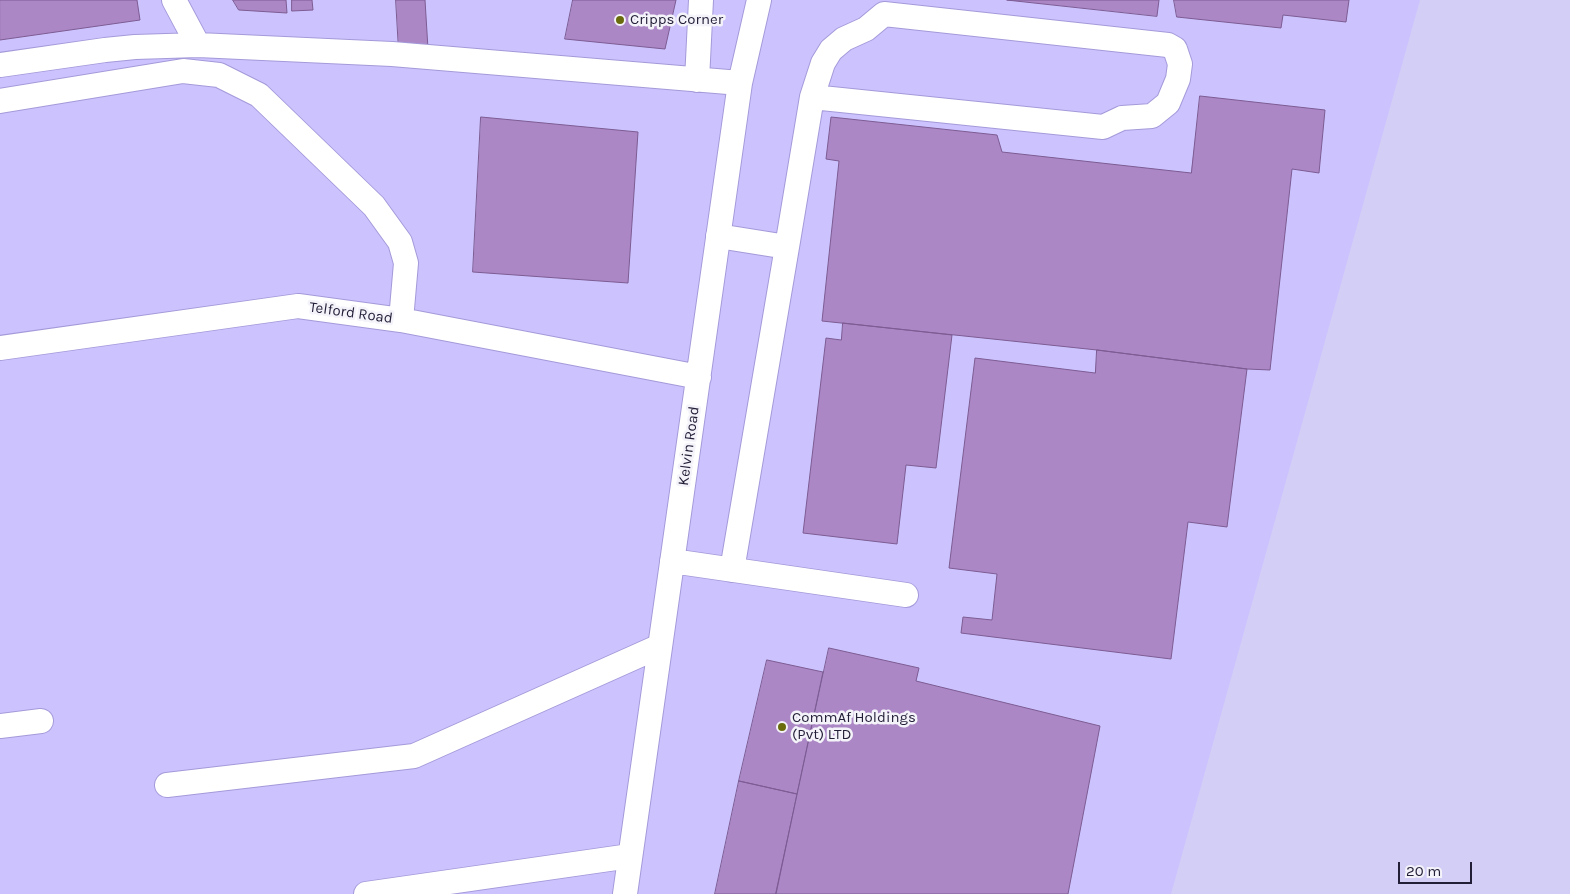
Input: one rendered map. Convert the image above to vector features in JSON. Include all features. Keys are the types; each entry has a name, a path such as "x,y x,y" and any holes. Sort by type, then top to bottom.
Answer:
{"street":[{"path":"174,0 198,45"},
{"path":"697,80 701,0"},
{"name":"Kelvin Road","path":"625,894 740,83 759,0"},
{"path":"732,570 812,96 824,63 831,50 844,39 866,29 884,14 1168,45 1175,49 1180,64 1178,79 1168,103 1152,116 1122,118 1103,127 812,96"},
{"path":"0,65 105,50 198,45 392,54 740,83"},
{"path":"0,101 183,71 219,75 258,95 374,206 400,242 406,263 401,320"},
{"path":"718,236 787,247"},
{"name":"Telford Road","path":"0,348 298,306 401,320 699,377"},
{"path":"672,561 906,595"},
{"path":"168,785 414,756 660,646"},
{"path":"0,726 41,721"},
{"path":"366,894 630,856"}],"shaded area":[{"path":"0,0 1420,0 1171,894 0,894"}],"building":[{"path":"0,0 137,0 140,20 0,40"},
{"path":"233,0 286,0 287,13 239,10"},
{"path":"292,0 312,0 313,10 292,11"},
{"path":"396,0 425,0 428,49 399,51"},
{"name":"Cripps Corner","path":"573,0 676,0 665,49 565,39"},
{"path":"1007,0 1159,0 1157,16"},
{"path":"1174,0 1349,0 1346,22 1283,15 1281,28 1177,17"},
{"path":"1200,96 1325,110 1319,173 1292,169 1270,370 1247,369 1097,350 822,321 839,161 826,159 831,117 997,135 1002,152 1191,173"},
{"path":"481,117 638,132 628,283 473,272"},
{"path":"843,323 952,335 936,468 906,465 897,544 803,533 826,338 841,340"},
{"path":"1097,350 1247,369 1227,527 1188,522 1171,659 961,633 963,617 992,620 997,574 949,568 975,358 1095,373"},
{"path":"829,648 919,668 916,681 1100,726 1068,894 776,894"},
{"name":"CommAf Holdings (Pvt) LTD","path":"767,660 823,672 797,794 739,781"},
{"path":"739,781 797,794 776,894 715,894"}],"place":[{"name":"Cripps Corner","path":"620,20"},
{"name":"CommAf Holdings (Pvt) LTD","path":"782,727"}]}
